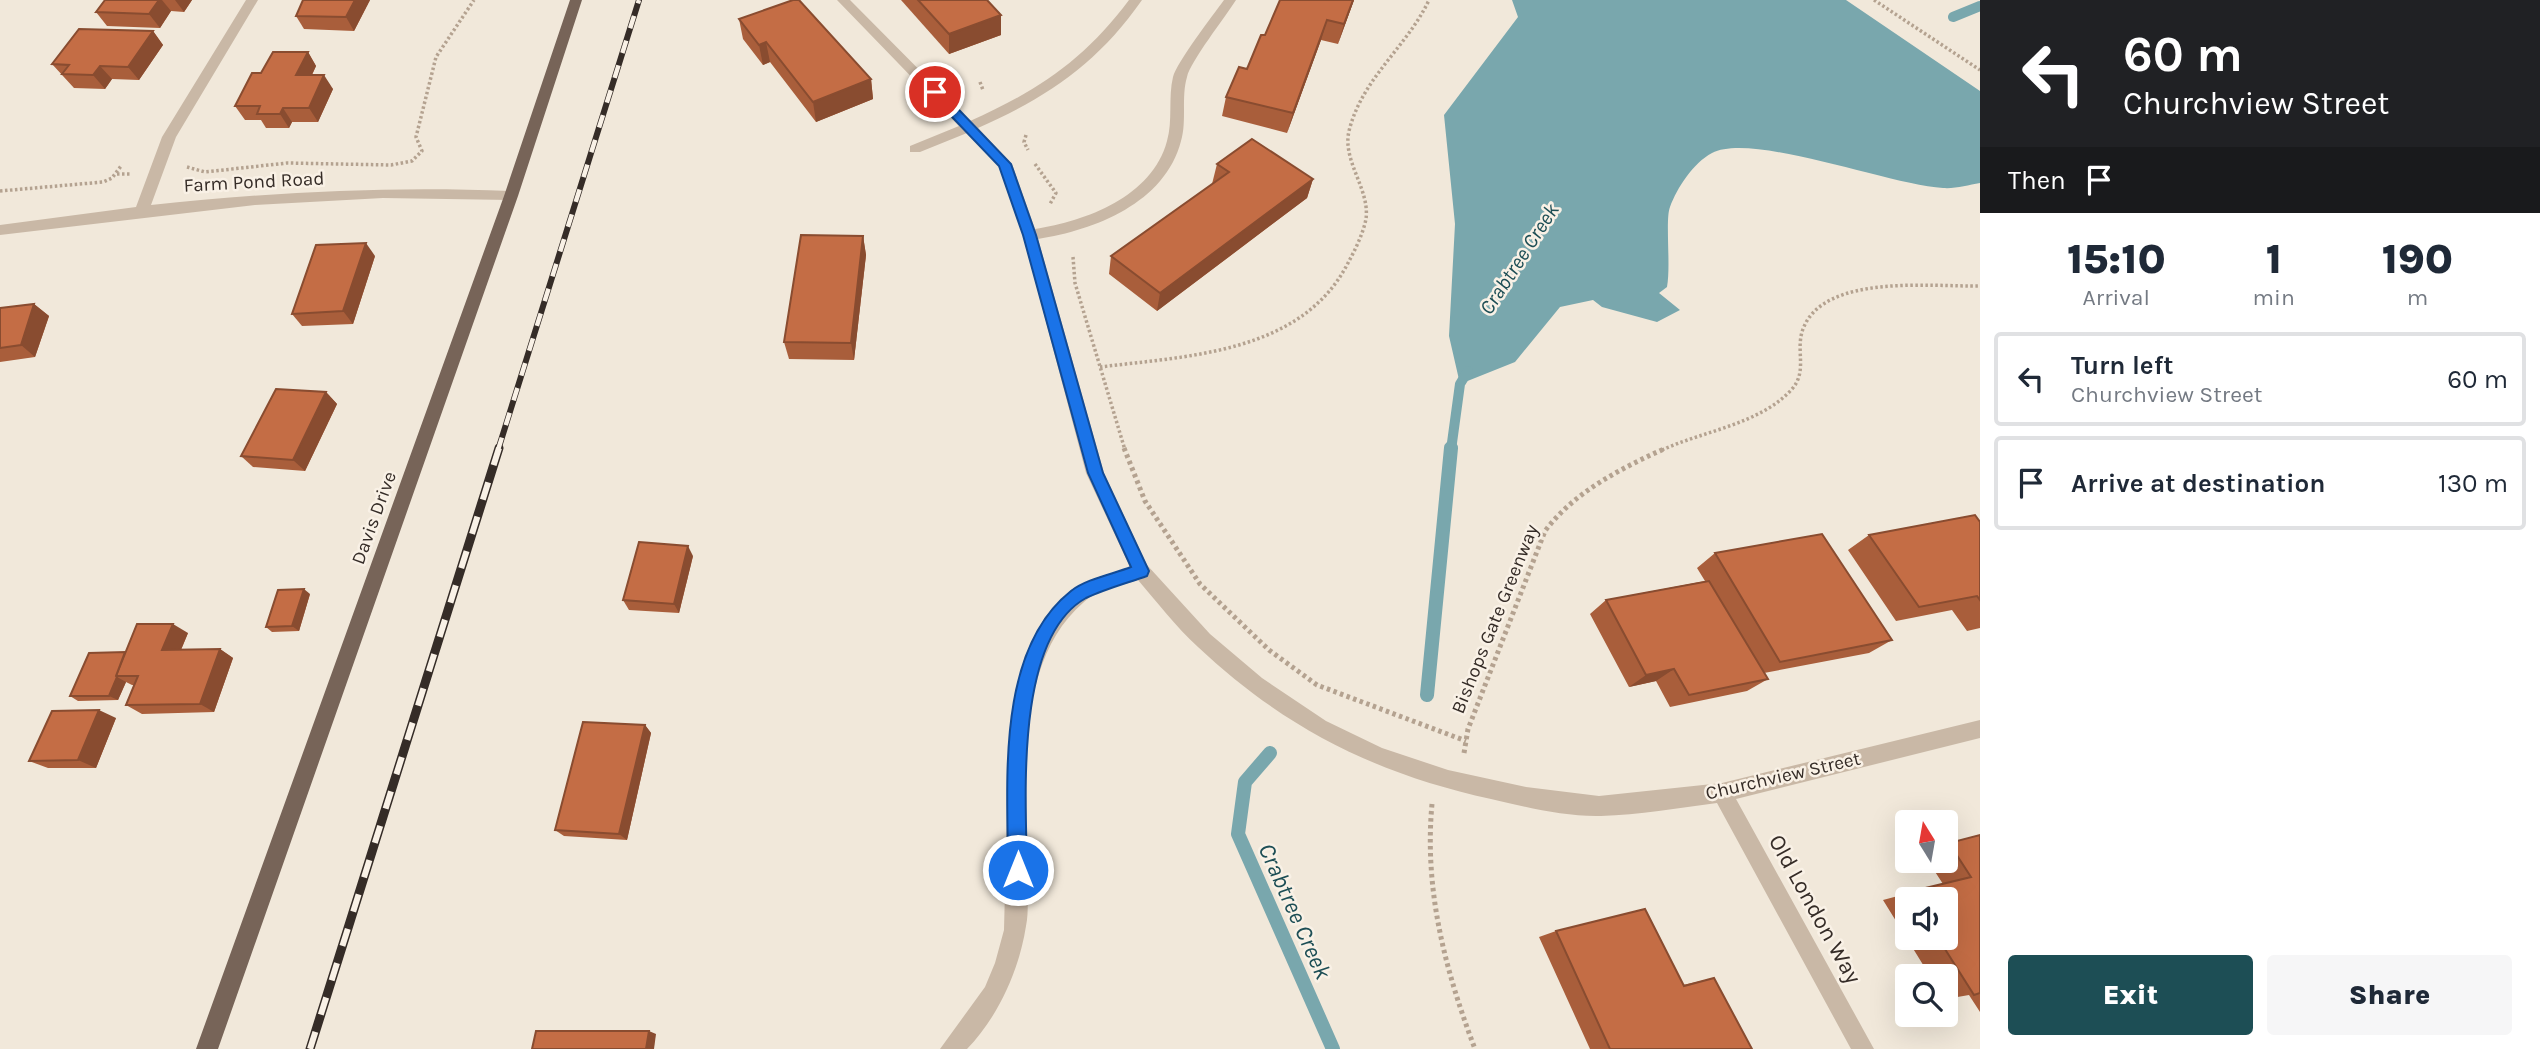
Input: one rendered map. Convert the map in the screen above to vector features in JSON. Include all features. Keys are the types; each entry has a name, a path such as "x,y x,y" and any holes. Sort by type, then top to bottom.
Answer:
{"main road":[{"name":"Davis Drive","path":"206,1049 511,196 576,0"}],"street":[{"path":"142,210 169,137 252,0"},
{"name":"Churchview Street","path":"843,0 1005,164 1030,235 1095,473 1141,571 1203,640 1255,684 1319,728 1378,756 1448,780 1526,797 1599,806 1722,793 1980,729"},
{"path":"915,149 1003,114 1046,88 1102,43 1136,0"},
{"path":"1030,235 1073,228 1117,208 1147,186 1167,161 1175,139 1180,75 1230,0"},
{"name":"Farm Pond Road","path":"0,230 142,210 262,199 362,195 511,196"},
{"path":"951,1049 991,1001 1016,928 1017,746 1024,696 1038,649 1053,618 1079,594 1141,571"},
{"name":"Old London Way","path":"1722,793 1863,1049"}],"path":[{"path":"190,166 205,172 287,163 398,165 421,153 416,137 436,57 474,0"},
{"path":"1101,367 1188,355 1268,337 1300,321 1325,302 1351,261 1366,216 1348,135 1360,101 1378,70 1429,0"},
{"path":"1874,0 1980,70"},
{"path":"980,82 984,90"},
{"path":"1026,135 1024,142 1029,153 1048,186 1056,193 1050,204"},
{"path":"0,191 30,186 103,182 112,178 121,166"},
{"path":"1073,257 1075,284 1129,463 1145,501 1200,584 1269,650 1317,685 1466,741"},
{"name":"Bishops Gate Greenway","path":"1464,759 1473,713 1523,593 1535,549 1549,524 1562,511 1651,455 1749,417 1790,391 1801,378 1803,329 1822,302 1861,289 1980,286"},
{"path":"1433,800 1429,830 1434,896 1458,1008 1475,1049"}],"water":[{"path":"1512,0 1846,0 1980,91 1980,183 1943,188 1919,185 1758,149 1731,148 1712,153 1698,163 1686,177 1670,207 1667,287 1659,293 1680,310 1657,322 1602,307 1593,300 1560,307 1515,362 1460,384 1449,336 1455,224 1444,115 1518,17"}],"building":[{"path":"105,0 159,0 149,14 96,12"},
{"path":"303,0 355,0 346,17 296,16"},
{"path":"799,0 871,79 813,102 766,42 759,45 739,19"},
{"path":"918,0 987,0 1001,15 949,34"},
{"path":"1280,0 1353,0 1344,24 1327,20 1293,113 1226,97 1239,67 1247,69"},
{"path":"79,29 153,31 128,67 100,66 93,75 62,74 69,65 52,64"},
{"path":"273,52 308,52 296,75 324,75 309,108 283,108 280,114 257,114 260,106 235,106 252,73 261,73"},
{"path":"1252,139 1313,179 1160,293 1111,256 1229,172 1217,164"},
{"path":"801,235 863,236 851,343 784,342"},
{"path":"366,243 343,311 292,314 316,245"},
{"path":"34,304 21,345 0,348 0,308"},
{"path":"276,389 326,392 293,460 241,456"},
{"path":"1975,515 1980,522 1980,600 1977,596 1919,607 1869,535"},
{"path":"1822,534 1892,640 1780,662 1715,553"},
{"path":"639,542 688,546 674,604 623,600"},
{"path":"1709,581 1768,679 1689,695 1674,669 1646,675 1606,600"},
{"path":"304,589 292,626 266,627 278,590"},
{"path":"137,624 173,624 162,650 220,649 200,704 126,705 138,676 116,676"},
{"path":"125,652 109,696 70,696 89,653"},
{"path":"99,710 78,760 29,761 52,711"},
{"path":"583,722 645,725 619,834 555,830"},
{"path":"1980,835 1980,993 1974,995 1958,970 1958,964 1954,964 1946,950 1958,950 1958,887 1930,887 1971,877 1958,857 1958,841"},
{"path":"1645,909 1684,986 1714,978 1752,1049 1610,1049 1556,931"},
{"path":"536,1031 649,1031 646,1049 532,1049"}],"waterway":[{"name":"Crabtree Creek","path":"1953,17 1980,6"},
{"name":"Crabtree Creek","path":"1451,450 1460,384 1468,371"},
{"name":"Crabtree Creek","path":"1427,695 1451,448"},
{"name":"Crabtree Creek","path":"1270,753 1245,782 1238,834 1333,1049"}],"railway":[{"path":"498,450 639,0"},
{"path":"310,1049 499,448"}],"route":[{"path":"935,92 1005,164 1030,235 1095,473 1141,571 1079,594 1053,618 1038,649 1024,696 1017,746 1018,870"}]}
